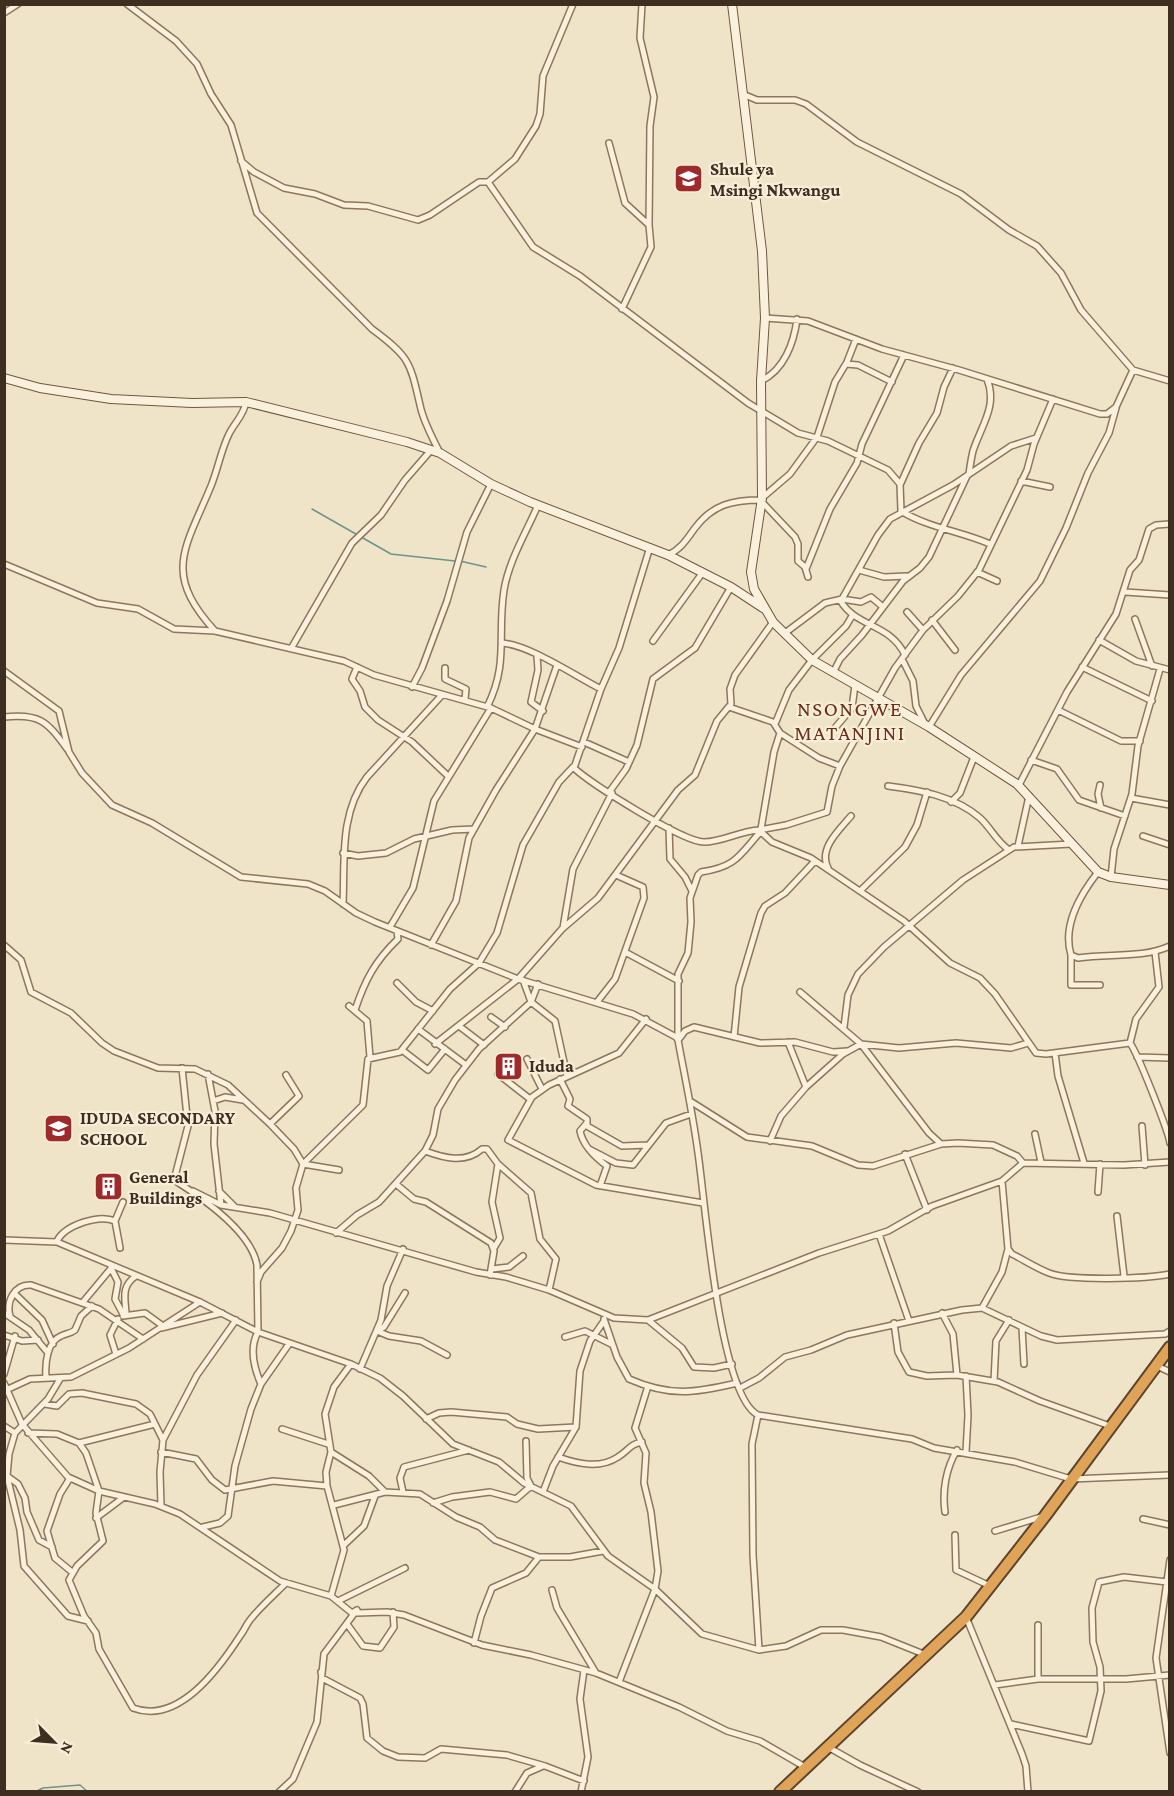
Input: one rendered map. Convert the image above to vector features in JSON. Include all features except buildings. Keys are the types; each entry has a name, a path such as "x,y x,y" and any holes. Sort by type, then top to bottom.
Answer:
{"highway":[{"path":"780,1791 927,1656 966,1617 1045,1516 1170,1347"}],"street":[{"path":"4,13 18,4"},
{"path":"127,4 176,41 193,58 231,125 257,213 343,301 372,329 394,344 404,357 416,381 420,405 440,453"},
{"path":"241,161 254,172 284,188 315,194 344,205 368,206 418,220 430,215 479,182 488,182 515,159 536,126 540,114 543,76 573,4"},
{"path":"622,309 651,247 649,225 650,126 654,97 640,39 642,4"},
{"path":"732,4 745,95 762,251 765,318 761,381 761,500 754,534 751,572 754,589 763,608 773,622 812,660 927,726 1019,785 1098,872 1110,877 1170,885"},
{"path":"745,95 757,100 795,100 806,104 857,142 961,194 1009,230 1034,243 1055,264 1081,310 1133,370 1170,381"},
{"path":"609,143 625,203 649,225"},
{"path":"488,182 533,247 580,276 761,411 798,433 817,437 888,470 900,485"},
{"path":"765,318 798,319 904,355 1100,414 1107,414 1116,407"},
{"path":"761,381 780,367 794,338 798,319"},
{"path":"668,555 681,546 699,522 719,505 736,500 761,500 790,474 817,437 835,382 846,364 856,339"},
{"path":"806,569 830,509 859,456 904,355"},
{"path":"846,364 858,365 892,382"},
{"path":"902,511 900,485 919,443 937,413 945,385 953,368"},
{"path":"927,726 961,675 1040,581 1066,528 1088,473 1109,434 1116,407 1133,370"},
{"path":"4,378 40,388 111,399 192,403 246,402 358,428 432,450 491,484 538,505 668,555 731,587 763,608"},
{"path":"833,673 840,659 909,576 924,562 943,530 968,475 973,451 990,405 987,379"},
{"path":"573,766 632,808 669,828 703,842 790,824 826,813 840,766 877,698 923,630 958,596 977,572 1021,481 1053,399"},
{"path":"215,631 196,611 183,584 185,546 230,433 244,411 246,402"},
{"path":"841,600 883,526 902,511 968,475 1011,446 1036,438"},
{"path":"292,647 352,543 381,515 405,480 432,450"},
{"path":"1021,481 1050,487"},
{"path":"412,687 422,668 447,601 457,563 477,509 491,484"},
{"path":"761,500 795,537 798,544 798,561 806,569 808,577"},
{"path":"390,927 412,888 434,801 489,708 499,677 502,602 508,572 538,505"},
{"path":"902,511 943,530 990,544"},
{"path":"1019,785 1082,667 1116,614 1125,592 1130,570 1139,560 1149,529 1155,525 1170,524"},
{"path":"370,1057 394,1055 402,1050 450,989 479,963 497,933 523,845 559,782 573,766 583,745 601,688 619,648 650,547"},
{"path":"4,564 97,603 138,609 169,627 215,631 292,647 319,657 344,661 412,687 442,696 465,699 535,729 583,745 596,745 629,762"},
{"path":"859,570 884,577 909,576"},
{"path":"653,640 703,572"},
{"path":"977,572 997,581"},
{"path":"562,929 568,911 573,869 611,792 629,762 639,738 653,679 694,648 731,587"},
{"path":"1125,592 1170,595"},
{"path":"785,633 825,603 841,600 863,602 871,597 883,607"},
{"path":"841,600 852,616 895,638 913,681 916,706 927,726"},
{"path":"907,612 923,630"},
{"path":"775,724 786,695 812,660 846,626 852,616"},
{"path":"1135,619 1152,666"},
{"path":"932,620 955,650"},
{"path":"435,1044 520,979 562,929 593,903 616,875 678,790 698,770 717,721 729,707 730,689 735,676 773,622"},
{"path":"1099,640 1136,661 1170,670"},
{"path":"502,643 514,645 601,688"},
{"path":"537,656 538,670 531,702 543,711"},
{"path":"431,945 456,901 468,843 474,829 535,729 557,665"},
{"path":"357,667 351,678 366,706 378,720 404,737 448,777"},
{"path":"1082,667 1152,702"},
{"path":"445,668 445,679 466,689 465,699"},
{"path":"1110,877 1112,857 1131,798 1140,741 1160,669"},
{"path":"4,671 59,711 69,752"},
{"path":"834,729 852,708 855,685"},
{"path":"343,904 343,853 350,814 358,791 442,696"},
{"path":"729,707 775,724 780,733 819,758 840,766"},
{"path":"1058,711 1121,741 1140,741"},
{"path":"4,717 24,714 40,719 69,752 82,773 106,802 152,823 235,874 258,881 308,884 325,891 356,914 520,979 646,1019 664,1028 678,1040"},
{"path":"780,733 772,762 760,830 735,862 720,870 699,873 692,891 688,953 678,974 678,1040 690,1101 711,1247 718,1320 747,1408 758,1415 912,1439 934,1448 957,1450 1023,1464 1071,1479 1170,1475"},
{"path":"951,802 960,793 974,756"},
{"path":"1031,760 1057,769 1078,800 1125,816"},
{"path":"1100,785 1098,794 1101,808"},
{"path":"888,786 927,792 951,802 980,818 1009,850"},
{"path":"860,891 880,869 896,858 910,840 927,792"},
{"path":"1018,846 1029,796"},
{"path":"1131,798 1170,805"},
{"path":"830,871 825,860 827,849 851,816"},
{"path":"669,828 670,859 685,876 692,891"},
{"path":"343,853 358,856 386,853 424,837 452,830 474,829"},
{"path":"760,830 772,842 795,849 860,891 910,926 950,963 987,985 1036,1053 1055,1053 1130,1043"},
{"path":"1143,836 1170,845"},
{"path":"844,1027 848,995 858,974 884,947 971,874 1018,846 1071,844"},
{"path":"734,1037 739,987 763,909 785,893 815,861"},
{"path":"1098,872 1083,893 1070,922 1071,984 1100,985"},
{"path":"597,1002 613,983 639,915 645,891 640,885 616,875"},
{"path":"397,931 398,939"},
{"path":"257,1282 261,1272 282,1248 294,1221 298,1207 296,1188 303,1164 363,1105 367,1062 370,1057 367,1021 352,1008 370,970 380,957 405,934"},
{"path":"4,945 21,960 31,992 70,1013 107,1047 158,1068 182,1068 208,1074 231,1088 270,1124 294,1149 303,1164 339,1170"},
{"path":"1071,955 1078,958 1155,952 1170,946"},
{"path":"625,952 679,981"},
{"path":"1155,952 1159,987 1136,1019 1130,1043 1156,1108 1167,1126 1170,1143"},
{"path":"520,979 536,1009 554,1019 567,1076"},
{"path":"397,983 416,1002 434,1011"},
{"path":"336,1233 357,1215 376,1204 425,1151 433,1135 438,1108 466,1065 484,1045 531,1002 538,984"},
{"path":"800,992 844,1027 861,1044 929,1133 941,1143"},
{"path":"491,1017 505,1027"},
{"path":"646,1019 619,1053 560,1079 530,1099 508,1140 577,1177 600,1185 703,1203"},
{"path":"459,1026 484,1045"},
{"path":"678,1040 690,1027 760,1043 788,1042 833,1052 850,1050"},
{"path":"418,1029 466,1065"},
{"path":"788,1042 806,1087"},
{"path":"770,1141 781,1116 806,1087 850,1050 861,1044 899,1048 956,1043 1011,1048 1028,1043"},
{"path":"402,1050 428,1071 445,1049"},
{"path":"1055,1053 1058,1076 1084,1163"},
{"path":"1137,1057 1170,1058"},
{"path":"526,1059 542,1089"},
{"path":"182,1068 187,1130 174,1180 193,1191 221,1205 270,1213 336,1233 491,1272 549,1290 614,1318 648,1320 715,1296 819,1253 879,1234 927,1210 1002,1181 1023,1163 1145,1165 1170,1162"},
{"path":"208,1074 213,1101 214,1144 221,1205"},
{"path":"498,1074 530,1099"},
{"path":"270,1124 299,1097 286,1076"},
{"path":"560,1079 570,1100 568,1106 587,1119 580,1133 589,1149 607,1166 600,1185"},
{"path":"213,1101 225,1097 244,1100"},
{"path":"690,1101 747,1137 812,1146 853,1164 866,1167 941,1143 993,1145 1017,1156 1023,1163"},
{"path":"589,1149 616,1163 632,1165 637,1162 666,1123 691,1114"},
{"path":"586,1124 621,1145 648,1146"},
{"path":"1142,1126 1145,1165"},
{"path":"1035,1134 1041,1162"},
{"path":"425,1151 447,1158 473,1156 485,1149 490,1151 498,1164 531,1194 540,1239 556,1259 549,1290"},
{"path":"905,1154 927,1210"},
{"path":"491,1272 494,1248 500,1238 492,1202 498,1164"},
{"path":"1098,1192 1100,1164"},
{"path":"982,1308 1002,1272 1008,1249 1002,1181"},
{"path":"396,1184 414,1199 426,1202 479,1234 491,1242 494,1248"},
{"path":"193,1191 231,1224 256,1259 258,1332 254,1339 254,1364 261,1384"},
{"path":"219,1191 236,1208"},
{"path":"120,1248 116,1221 123,1202"},
{"path":"1117,1216 1124,1276"},
{"path":"57,1241 64,1232 93,1220 102,1218 116,1221"},
{"path":"879,1234 909,1321"},
{"path":"4,1240 57,1242 200,1302 258,1332 351,1365 392,1386 453,1444 471,1449 499,1462 531,1486 574,1509 603,1551 655,1589 700,1632 759,1650 786,1646 811,1633 827,1629 881,1637 927,1656"},
{"path":"360,1369 383,1311 387,1286 403,1249"},
{"path":"1008,1249 1012,1254 1053,1274 1090,1278 1170,1274"},
{"path":"491,1272 509,1267 523,1256"},
{"path":"83,1302 112,1267"},
{"path":"112,1267 118,1282 115,1299 121,1317"},
{"path":"116,1354 110,1335 121,1317 122,1295 130,1281 136,1276"},
{"path":"48,1353 38,1340 7,1314 8,1303 14,1293 25,1285 83,1302 121,1317 143,1339"},
{"path":"14,1293 42,1320 53,1344"},
{"path":"376,1332 384,1327 405,1293"},
{"path":"200,1302 143,1339 71,1377 30,1379 6,1387 22,1424 70,1478 99,1491 160,1506 203,1527 255,1566 286,1583 331,1596 351,1613 357,1610"},
{"path":"46,1377 48,1353 53,1344 61,1336 75,1330 81,1316 92,1306"},
{"path":"602,1312 628,1378 648,1386 684,1394 738,1386 759,1378 785,1357 811,1350 847,1335 942,1313 982,1308 1041,1336 1066,1340 1165,1334 1170,1331"},
{"path":"162,1327 222,1313"},
{"path":"942,1313 952,1334 957,1375"},
{"path":"121,1317 145,1314 162,1327"},
{"path":"160,1506 163,1440 197,1375 236,1320"},
{"path":"648,1320 682,1348 694,1366 714,1368 732,1364"},
{"path":"994,1381 997,1337 1009,1320"},
{"path":"544,1492 542,1491 558,1458 576,1427 580,1371 592,1335 604,1321"},
{"path":"894,1323 898,1352 907,1371 924,1375 957,1375 982,1381 994,1381 1110,1426"},
{"path":"1022,1328 1024,1364"},
{"path":"565,1337 581,1331 613,1344"},
{"path":"376,1332 421,1341 447,1355"},
{"path":"4,1335 15,1336 22,1341 38,1340"},
{"path":"4,1374 15,1336"},
{"path":"203,1527 220,1523 226,1519 231,1506 235,1466 261,1384 289,1344"},
{"path":"331,1596 342,1561 344,1545 327,1486 326,1472 331,1452 325,1414 334,1387 351,1365"},
{"path":"1155,1365 1170,1372"},
{"path":"966,1376 969,1414 966,1452"},
{"path":"60,1379 44,1404 15,1433 9,1454 8,1476 20,1530 24,1566 38,1586 68,1616 88,1621"},
{"path":"619,1682 655,1589 658,1561 650,1500 644,1483 647,1458 642,1442 636,1437 635,1428 648,1386"},
{"path":"44,1404 57,1406 69,1394 85,1393 141,1405 150,1414 163,1440"},
{"path":"426,1419 447,1412 507,1417 517,1424 538,1429 576,1427"},
{"path":"758,1415 752,1444 753,1555 759,1650"},
{"path":"79,1443 155,1424"},
{"path":"4,1426 15,1433"},
{"path":"282,1429 328,1444"},
{"path":"28,1433 57,1434 79,1443 85,1450 99,1491 96,1518 103,1542 89,1553 72,1572 70,1581 96,1633 99,1649 131,1707 158,1712 176,1705 195,1690 223,1659 250,1619 286,1583"},
{"path":"526,1441 527,1478 531,1486"},
{"path":"558,1458 585,1465 605,1462 619,1456 634,1443 642,1442"},
{"path":"403,1492 400,1478 404,1467 471,1449"},
{"path":"945,1512 945,1484 951,1459 957,1450"},
{"path":"161,1452 196,1459 215,1484 224,1490 273,1481 327,1486"},
{"path":"331,1452 369,1476 385,1492"},
{"path":"8,1476 18,1484 25,1498 27,1512 39,1540 52,1547"},
{"path":"70,1478 60,1494 47,1528 55,1558 72,1572"},
{"path":"433,1503 452,1497 490,1492 516,1499 531,1486"},
{"path":"334,1505 385,1492 420,1494 456,1517 480,1527 495,1540 539,1557 570,1557 603,1551"},
{"path":"344,1545 364,1526 375,1496"},
{"path":"96,1518 124,1497"},
{"path":"995,1531 1045,1516"},
{"path":"1143,1519 1170,1525"},
{"path":"955,1535 956,1570 991,1586"},
{"path":"474,1643 491,1589 526,1573 539,1557"},
{"path":"1170,1560 1156,1659 1170,1753"},
{"path":"338,1601 405,1568"},
{"path":"1011,1724 1087,1742 1099,1703 1101,1677 1093,1642 1092,1608 1100,1580 1142,1577 1154,1582 1167,1582"},
{"path":"552,1590 557,1608 596,1673"},
{"path":"357,1610 357,1613 393,1612 426,1622 474,1643 596,1673 679,1707 727,1731 757,1740 805,1767"},
{"path":"279,1791 293,1779 317,1722 324,1654 357,1610"},
{"path":"347,1624 363,1646 380,1648 394,1627 393,1612"},
{"path":"966,1617 1026,1766 1028,1791"},
{"path":"1038,1625 1038,1678"},
{"path":"581,1791 588,1757 580,1687 584,1670"},
{"path":"321,1672 325,1680 360,1698 363,1704 363,1721 368,1740 388,1753 413,1760 449,1749 507,1755 584,1781"},
{"path":"995,1685 1038,1678 1126,1679 1170,1675"},
{"path":"828,1747 860,1765 918,1791"},
{"path":"515,1791 527,1773 545,1766"}],"waterway":[{"path":"312,509 391,554 455,561"},
{"path":"460,561 486,567"},
{"path":"35,1792 43,1788 80,1785 88,1792"}],"place":[{"name":"Shule ya Msingi Nkwangu","path":"689,179"},
{"name":"Iduda","path":"508,1066"},
{"name":"IDUDA SECONDARY SCHOOL","path":"59,1128"},
{"name":"General Buildings","path":"108,1187"}],"district":[{"name":"NSONGWE MATANJINI","path":"850,721"}]}
